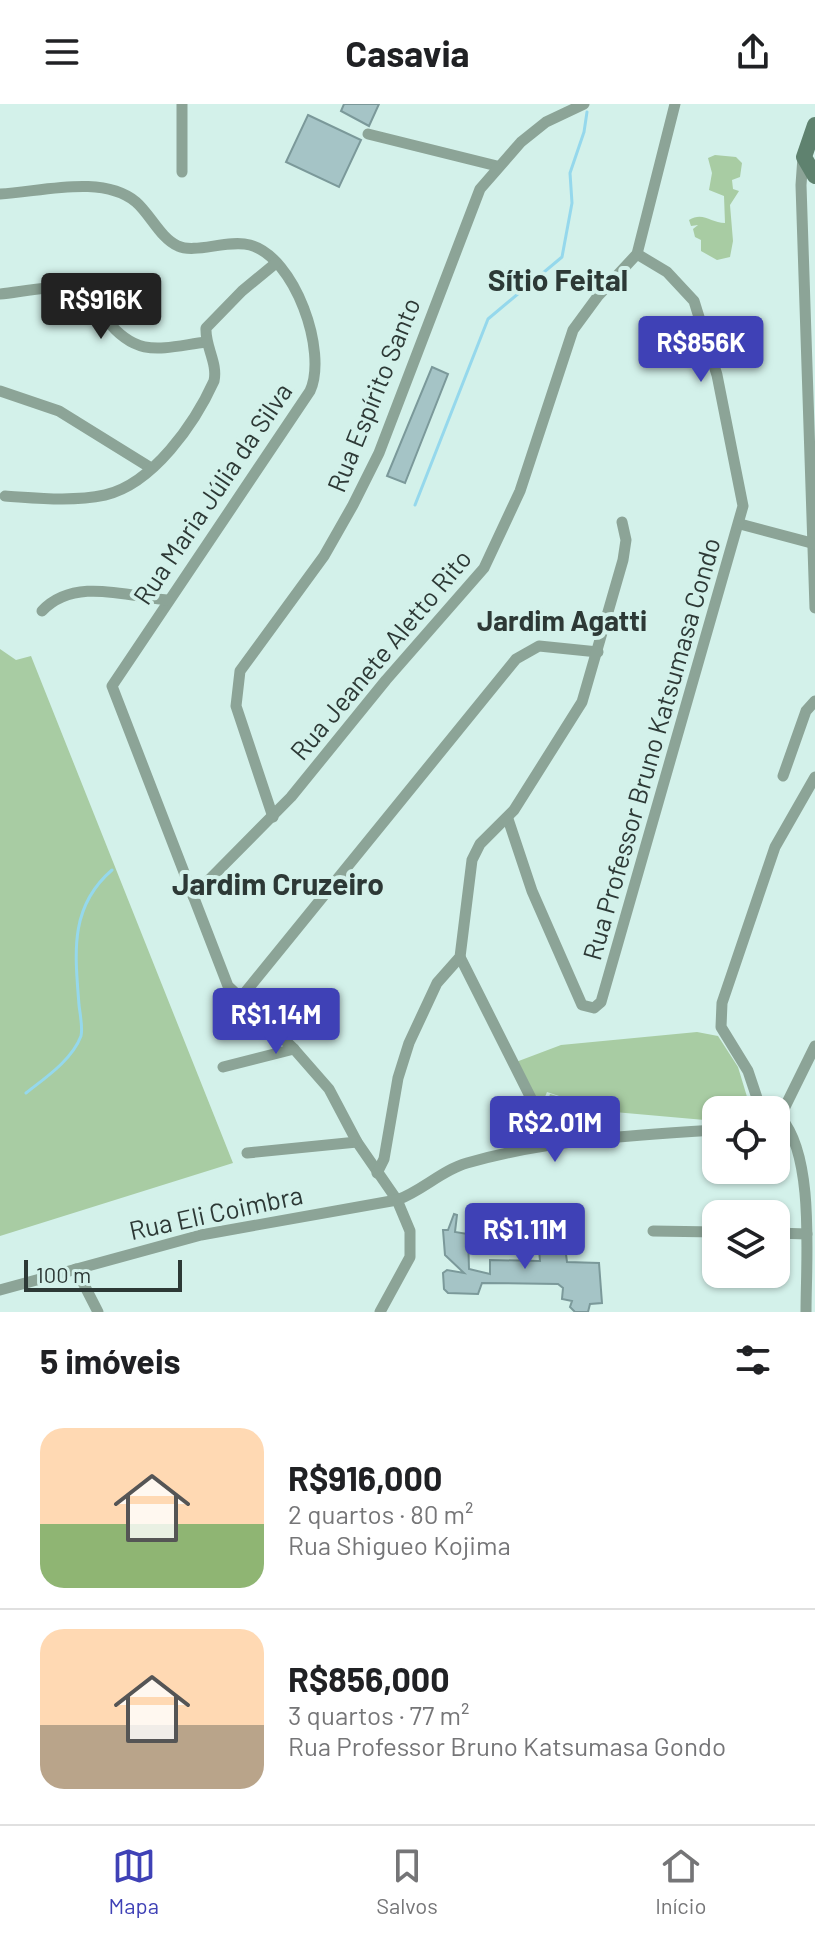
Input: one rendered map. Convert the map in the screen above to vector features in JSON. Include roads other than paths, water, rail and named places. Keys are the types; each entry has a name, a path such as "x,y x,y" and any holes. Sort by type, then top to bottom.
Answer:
{"street":[{"path":"182,104 182,172"},
{"name":"Rua Espírito Santo","path":"273,817 236,706 240,671 324,556 379,453 480,189 497,166 546,122 584,104"},
{"name":"Rua Jeanete Aletto Rito","path":"193,896 273,817 484,568 520,491 573,330 598,296 637,254 675,104"},
{"path":"815,125 804,157 801,210 815,608"},
{"path":"368,134 497,166"},
{"path":"804,157 815,176"},
{"name":"Rua Maria Júlia da Silva","path":"0,194 85,187 119,191 149,213 170,241 180,247 246,244 257,247 276,263 303,307 312,332 315,381 293,419 167,600 112,686 193,896"},
{"name":"Rua Professor Bruno Katsumasa Condo","path":"508,819 532,891 582,1005 594,1008 601,1002 606,986 743,506 702,320 694,301 678,282 637,254"},
{"path":"5,496 82,498 107,494 129,485 151,468 187,425 214,381 216,372 206,342 206,328 242,291 276,263"},
{"path":"0,294 56,288 76,292 94,303 123,339 143,348 206,342"},
{"path":"0,391 59,411 151,468"},
{"path":"555,1146 460,957 472,860 480,844 508,819 582,702 623,560 626,540 622,522"},
{"path":"740,524 815,544"},
{"path":"42,611 57,598 71,592 167,600"},
{"path":"239,1000 516,659 539,646 598,652"},
{"path":"783,776 806,711 815,701"},
{"path":"756,1096 748,1071 721,1027 722,1003 775,847 815,777"},
{"path":"193,896 216,962 239,1000 294,1049 329,1089 357,1142 397,1200 410,1231 410,1257 380,1312"},
{"path":"377,1173 388,1142 398,1078 409,1043 437,983 460,957"},
{"path":"790,1096 815,1046"},
{"path":"223,1067 294,1049"},
{"name":"Rua Eli Coimbra","path":"0,1290 201,1235 397,1200 465,1163 555,1146 702,1131"},
{"path":"790,1134 797,1142 806,1186 806,1312"},
{"path":"247,1153 357,1142"},
{"path":"653,1231 702,1232"},
{"path":"790,1233 807,1234"},
{"path":"76,1269 98,1312"}],"waterway":[{"path":"415,505 488,319 562,257 572,203 570,173 584,132 587,112"},
{"path":"26,1093 65,1061 81,1036 76,967 78,932 88,899 112,870"}],"district":[{"name":"Sítio Feital","path":"558,281"},
{"name":"Jardim Agatti","path":"562,621"},
{"name":"Jardim Cruzeiro","path":"278,885"}]}
